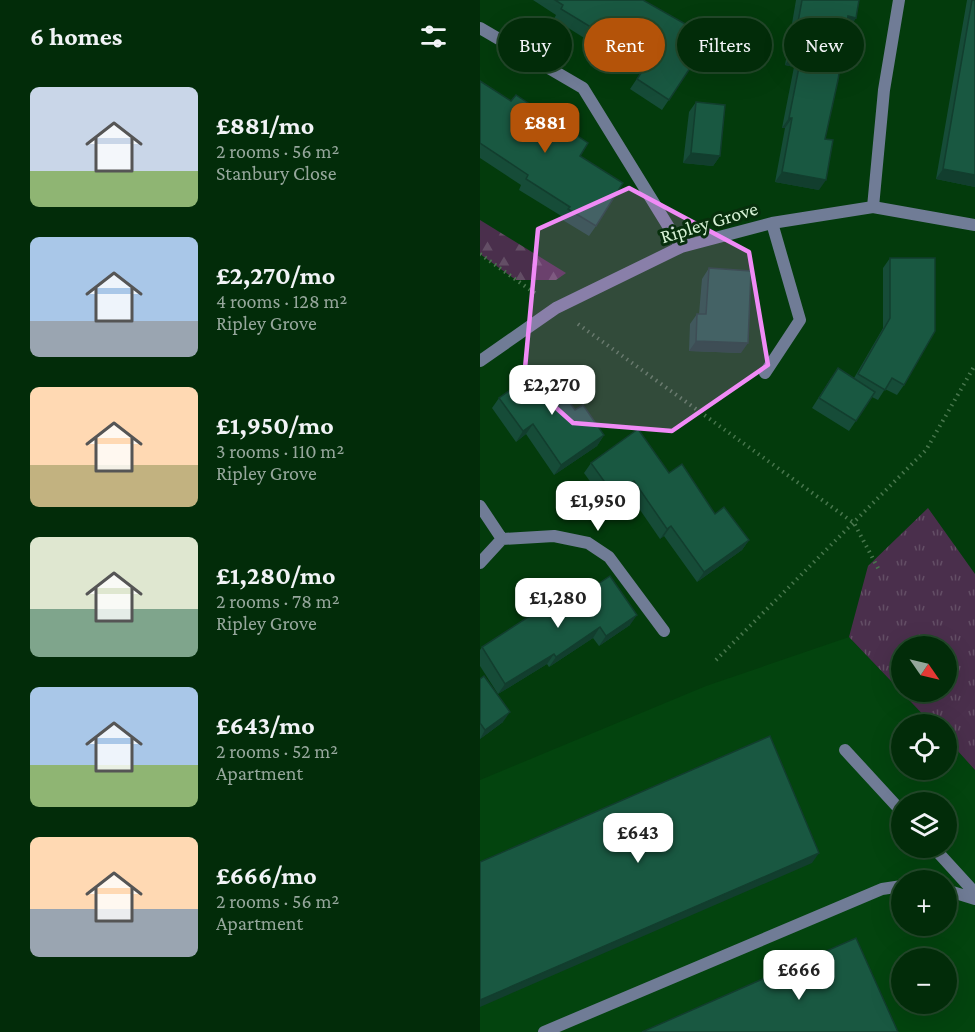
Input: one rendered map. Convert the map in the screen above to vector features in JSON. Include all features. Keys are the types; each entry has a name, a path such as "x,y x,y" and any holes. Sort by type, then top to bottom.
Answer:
{"street":[{"path":"873,207 884,90 899,0"},
{"path":"480,28 583,88 681,247"},
{"name":"Ripley Grove","path":"480,361 556,308 681,247 772,223 873,207 975,225"},
{"path":"765,373 800,320 772,223"},
{"path":"480,506 502,539"},
{"path":"480,563 502,539 555,536 588,543 609,557 664,631"},
{"path":"845,750 891,800"},
{"path":"943,858 975,893"},
{"path":"544,1032 882,889 891,888"},
{"path":"957,893 975,899"}],"path":[{"path":"480,255 854,523 879,570"},
{"path":"716,660 926,450 975,366"}],"highlighted area":[{"path":"629,188 749,252 768,365 672,431 573,423 524,379 538,229"}],"shaded area":[{"path":"849,637 891,681 891,702 911,702 922,714 891,714 891,780 957,780 957,750 975,770 975,1032 480,1032 480,780 706,686"}],"green space":[{"path":"480,220 566,273 556,280 516,280 480,254"},
{"path":"928,508 975,574 975,770 957,750 957,714 922,714 911,702 957,702 957,636 891,636 891,681 849,637 868,566"}],"building":[{"path":"555,0 643,0 677,19 677,72 688,72 669,100 637,79 642,72 665,72 665,18 584,18 584,23 561,9 563,5"},
{"path":"802,0 859,0 856,18 848,16 848,18 799,18"},
{"path":"972,0 975,0 975,175 943,169"},
{"path":"798,72 839,72 825,139 833,140 826,180 782,172 792,118 789,118"},
{"path":"480,81 511,101 516,95 588,143 580,156 623,183 596,226 526,179 528,175 480,143"},
{"path":"696,102 725,105 720,156 691,153"},
{"path":"890,258 935,258 935,331 904,385 892,378 885,390 858,374 890,318"},
{"path":"709,268 751,271 748,343 696,341 697,314 706,314"},
{"path":"544,366 575,410 583,405 604,435 561,465 533,424 523,431 499,398"},
{"path":"838,368 875,392 856,421 819,398"},
{"path":"638,429 669,473 682,464 715,514 724,507 749,540 704,572 671,526 667,529 634,481 614,495 591,463"},
{"path":"610,576 637,615 606,636 600,627 556,657 554,654 505,684 482,647 562,595 568,604"},
{"path":"484,676 510,712 485,730 480,723 480,679"},
{"path":"770,736 819,853 480,1000 480,862"},
{"path":"856,938 898,1032 642,1032"}]}
